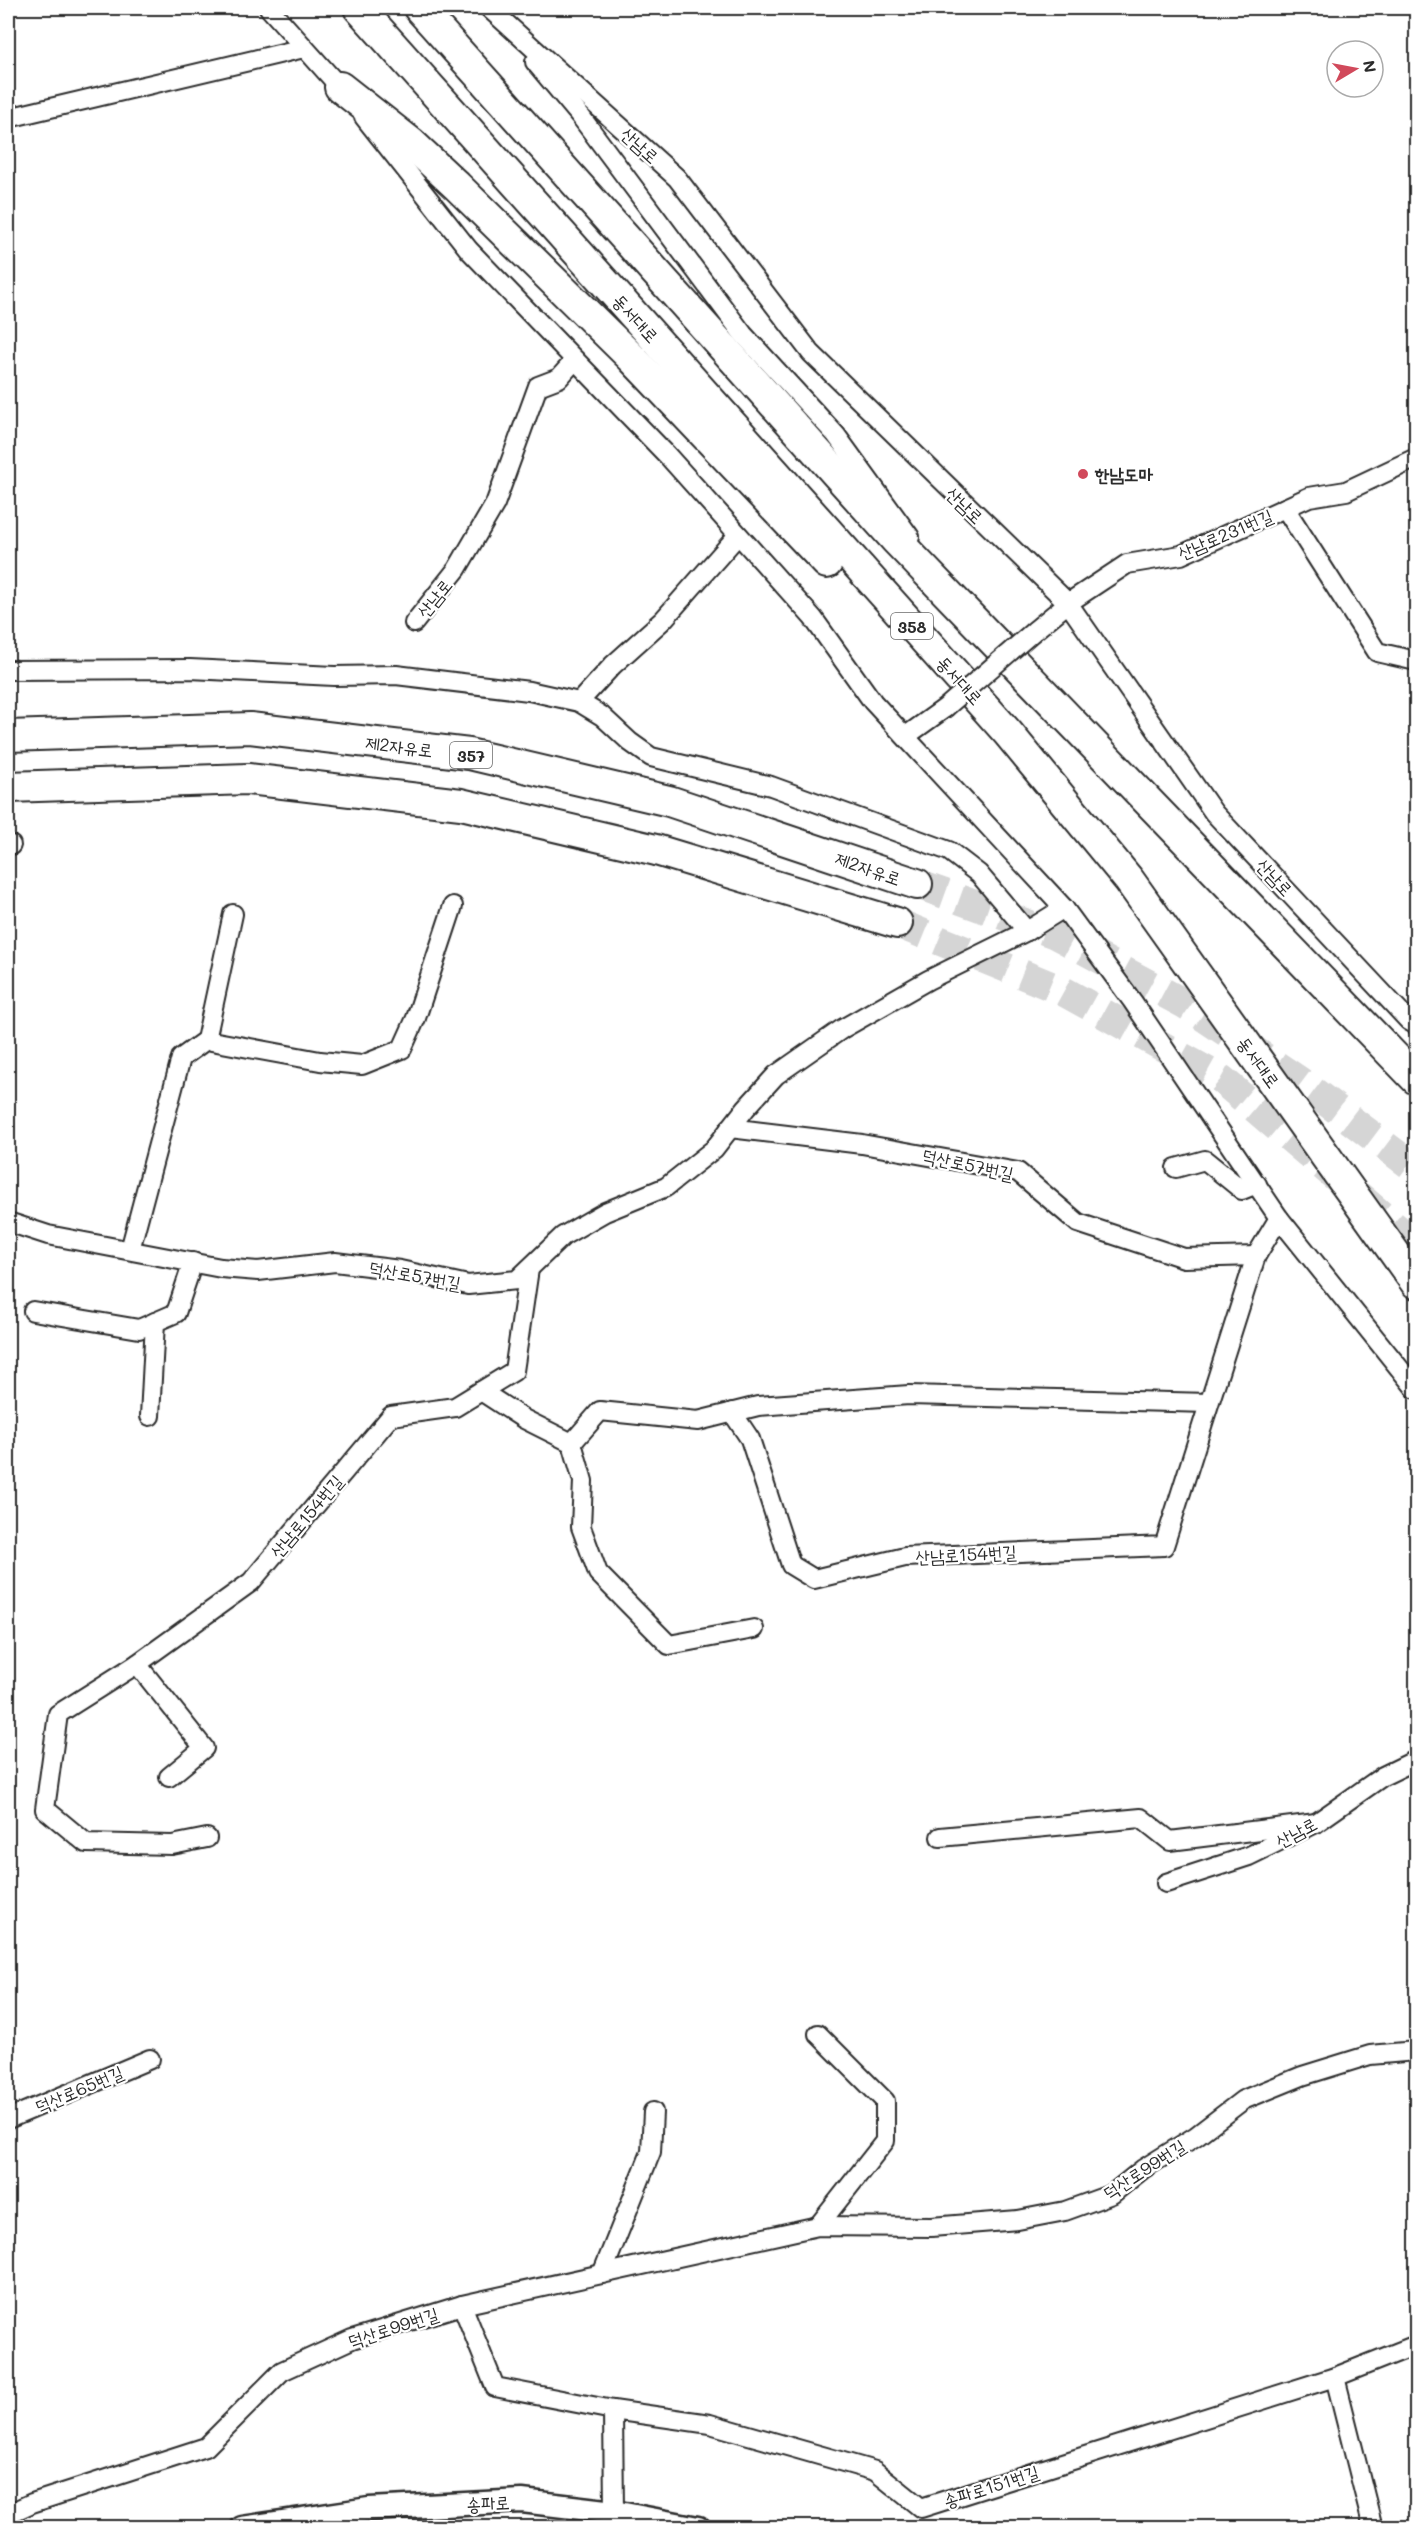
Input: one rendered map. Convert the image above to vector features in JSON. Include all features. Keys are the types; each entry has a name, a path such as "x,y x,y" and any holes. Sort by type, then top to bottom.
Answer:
{"highway":[{"name":"동서대로","path":"359,8 1008,733 1129,879 1416,1283"},
{"name":"358","path":"419,8 895,538 1416,1079"},
{"path":"340,87 410,142 624,350 770,501 863,602 944,662"},
{"name":"제2자유로","path":"8,736 250,728 469,754 669,801 916,884"},
{"path":"8,787 248,779 461,804 656,850 897,923"}],"street":[{"path":"269,8 340,87 469,250 667,455 813,618 873,702 1064,908 1133,1002 1279,1218 1416,1389"},
{"path":"490,10 581,117 744,334 836,435 960,606"},
{"name":"산남로","path":"490,10 676,178 811,352 1068,603 1215,813 1409,1021 1416,1025"},
{"path":"8,118 304,48"},
{"name":"산남로","path":"414,622 457,569 495,504 538,386 559,378 575,360"},
{"name":"산남로231번길","path":"906,736 945,708 1068,603 1127,564 1181,555 1310,498 1346,491 1416,458"},
{"name":"산남로231번길","path":"1286,508 1377,652 1416,661"},
{"path":"579,702 613,665 663,620 738,536"},
{"path":"8,670 190,669 334,676 396,675 529,691 579,702 602,716 630,742 651,757 771,786 949,851 979,874 1027,931"},
{"path":"206,1040 320,1061 362,1065 402,1048 416,1018 453,906"},
{"name":"덕산로57번길","path":"8,1222 48,1235 220,1268 258,1271 335,1262 400,1270 468,1285 517,1280 563,1236 605,1212 666,1187 714,1149 776,1075 842,1029 927,980 1027,931 1064,908"},
{"path":"130,1250 181,1058 206,1040 233,914"},
{"name":"덕산로57번길","path":"730,1128 862,1144 1018,1172 1078,1223 1184,1258 1257,1256"},
{"path":"1176,1168 1206,1160 1242,1190 1257,1184"},
{"name":"산남로154번길","path":"732,1412 750,1439 790,1565 814,1579 905,1557 1164,1546 1257,1256 1279,1218"},
{"path":"33,1311 139,1329 176,1313 193,1262"},
{"name":"산남로154번길","path":"207,1838 172,1845 86,1843 45,1809 57,1714 137,1664 251,1582 391,1416 455,1407 514,1371 529,1269"},
{"path":"150,1416 155,1322"},
{"path":"481,1391 524,1419 572,1443 583,1481 581,1527 598,1573 669,1645 754,1629"},
{"path":"572,1443 600,1411 698,1421 758,1406 909,1395 1209,1403"},
{"path":"137,1664 204,1748 169,1777"},
{"name":"산남로","path":"1166,1883 1249,1856 1316,1823 1383,1776 1416,1760"},
{"path":"939,1837 1141,1818 1170,1841 1316,1823"},
{"path":"818,2034 885,2102 885,2141 818,2226"},
{"name":"덕산로99번길","path":"8,2514 32,2503 206,2447 282,2372 352,2339 462,2305 818,2226 931,2227 1018,2220 1065,2211 1112,2194 1143,2169 1196,2136 1243,2100 1302,2076 1370,2055 1416,2051"},
{"name":"덕산로65번길","path":"8,2120 150,2059"},
{"path":"602,2274 651,2152 653,2112"},
{"path":"462,2305 495,2387 614,2410 612,2519"},
{"name":"송파로151번길","path":"614,2410 710,2424 875,2470 921,2508 1335,2377 1416,2345"},
{"path":"1335,2377 1373,2528"},
{"name":"송파로","path":"242,2528 369,2509 522,2501 612,2519 698,2528"}],"tunnel":[{"path":"917,884 1055,934 1185,1004 1299,1081 1416,1169"},
{"path":"897,923 1063,991 1221,1079 1416,1245"}],"place":[{"name":"한남도마","path":"1083,474"}]}
